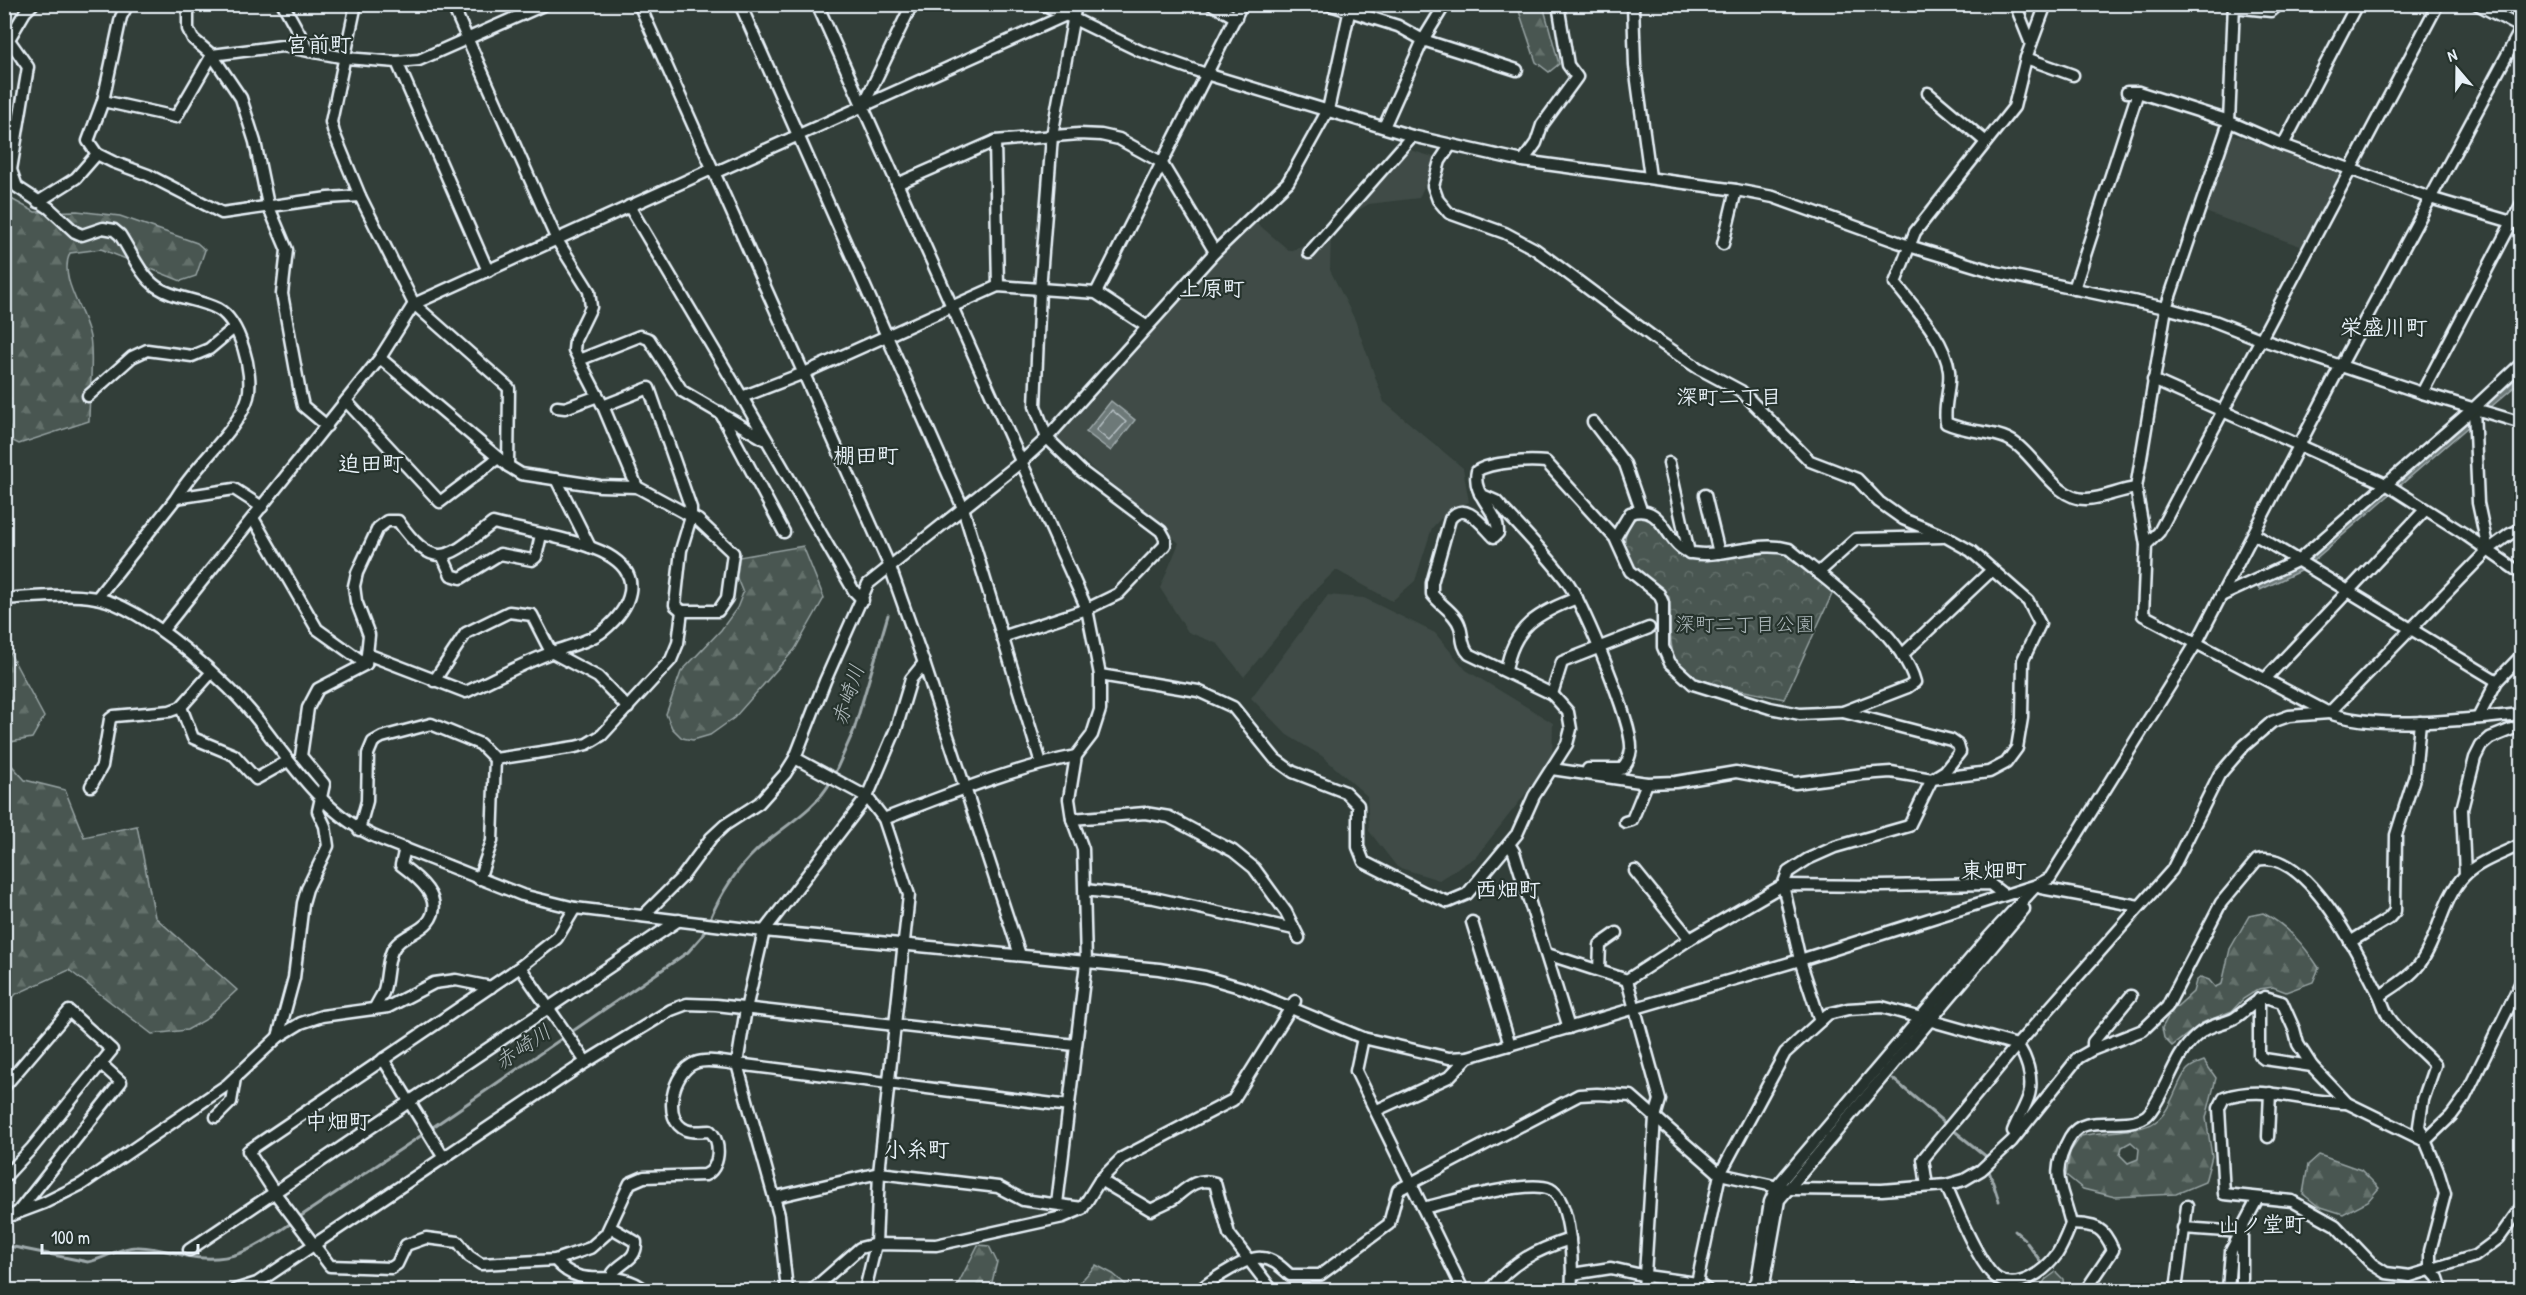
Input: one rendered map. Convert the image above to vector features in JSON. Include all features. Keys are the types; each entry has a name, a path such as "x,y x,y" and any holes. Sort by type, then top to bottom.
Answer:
{"street":[{"path":"33,4 25,12 7,43 28,67 10,170 17,187 50,208 75,232 82,235 103,228 114,230 120,235 147,279 165,291 221,310 234,328 247,355 248,397 231,428 184,484 176,498 97,598"},
{"path":"128,4 121,17 104,101 88,141 97,154 148,174 228,214 268,205 360,196"},
{"path":"188,4 188,29 193,39 212,55 241,98 255,142 268,205 287,250 282,294 303,406 327,426"},
{"path":"283,4 309,51"},
{"path":"356,4 331,122 360,196 414,304 509,388 508,466"},
{"path":"452,4 557,240 589,291 591,306 575,340 574,350 600,401 637,487"},
{"path":"639,4 890,567 1020,954"},
{"path":"740,4 963,508 1041,763"},
{"path":"817,4 1087,609 1100,675 1100,710 1092,735 1076,756 1069,799 1072,819 1083,849 1086,963 1057,1204"},
{"path":"863,106 912,4"},
{"path":"1042,4 1140,51 1206,74 1412,136 1523,161 1736,190 1804,207 1909,246 1995,272 2166,308 2214,321 2260,339 2422,393 2522,423"},
{"path":"1002,637 1087,609 1118,594 1165,545 1165,538 1161,531 1081,471 1047,438 1035,406 1040,290 1052,136 1069,18 1076,4"},
{"path":"1211,4 1236,18"},
{"path":"1096,293 1242,4"},
{"path":"1327,4 1350,8 1398,26 1423,40 1517,70"},
{"path":"1384,127 1423,40 1443,9 1443,4"},
{"path":"1523,161 1536,143 1542,125 1577,77 1568,65 1558,4"},
{"path":"1633,4 1635,66 1650,177"},
{"path":"2015,4 2031,44"},
{"path":"2046,4 2026,58 2014,107 1915,232 1895,283 1945,354 1949,372 1949,387 1944,410 1946,423 1958,429 2006,438 2016,443 2060,488 2073,497 2087,499 2136,488"},
{"path":"2279,4 2271,11 2234,6 2229,122 2166,308 2136,488 2146,545 2143,615 2329,713 2346,719 2420,722 2522,714"},
{"path":"2283,145 2358,4"},
{"path":"2146,545 2159,532 2438,4"},
{"path":"1750,1290 1757,1281 1770,1202 1924,1019 2039,887 2050,878 2197,642 2341,365 2521,28 2476,4"},
{"path":"212,55 282,46 346,58 397,62 419,60 543,5"},
{"path":"643,916 683,876 711,838 725,825 759,803 774,790 795,758 825,681 863,600 868,584 1021,462 1047,438 1215,252 1287,182 1328,110 1350,8"},
{"path":"163,630 380,358 414,304 629,206 1069,18"},
{"path":"104,101 176,117 212,55"},
{"path":"2026,58 2073,75"},
{"path":"397,62 488,271"},
{"path":"2074,289 2133,92 2229,122 2349,170 2430,198 2517,223"},
{"path":"1928,93 1986,142"},
{"path":"897,184 995,141 1101,135 1119,139 1161,162 1215,252"},
{"path":"1309,253 1412,136"},
{"path":"995,141 998,286"},
{"path":"1450,146 1440,161 1433,186 1437,200 1449,213 1505,233 1535,249 1661,343 1698,368 1741,391 1810,461 1857,479 1879,501 1903,519 1946,537 1971,551 2028,601 2040,624 2023,660 2022,718 2017,748 2006,763 1989,772 1932,779 1891,772 1795,783 1736,772 1676,782 1647,783 1552,769"},
{"path":"38,202 76,178 97,154"},
{"path":"1723,244 1736,190"},
{"path":"2422,393 2517,223 2522,203"},
{"path":"629,206 854,591 863,600"},
{"path":"742,397 804,373 998,286 1096,293 1146,326"},
{"path":"88,396 132,357 147,350 192,356 209,349 234,328"},
{"path":"579,360 645,336 682,391 767,440"},
{"path":"380,358 498,458 521,474 600,486 637,487 691,517 735,552 727,598 718,611 682,611 675,605 681,550 691,517 691,508 649,388 600,401 565,408 557,407"},
{"path":"2221,596 2299,560 2474,408 2522,363"},
{"path":"2153,380 2386,484 2522,574"},
{"path":"346,402 440,502 498,458"},
{"path":"2474,408 2478,503 2488,550"},
{"path":"720,411 784,532"},
{"path":"1593,422 1625,464 1641,510"},
{"path":"1100,675 1198,691 1233,707 1275,759 1293,772 1345,792 1359,805 1358,847 1364,862 1448,902 1467,894 1516,834 1534,796 1567,744 1571,729 1568,712 1552,694 1469,654 1464,649 1460,625 1432,594 1444,540 1454,514 1472,513 1494,537 1498,533 1498,525 1479,494 1475,478 1477,471 1484,466 1546,462 1616,538 1630,571 1659,594 1663,603 1663,647 1670,663 1693,684 1770,708 1800,714 1843,712 1951,740 1958,745 1960,752 1945,771 1932,779 1909,826 1835,847 1808,859 1788,872 1783,885 1800,960 1820,1021"},
{"path":"1669,463 1689,553"},
{"path":"555,479 590,547"},
{"path":"176,498 234,489 262,507"},
{"path":"1479,494 1496,501 1567,582 1577,598 1622,710 1631,747 1628,763 1622,769 1586,769 1572,772"},
{"path":"1705,495 1719,553"},
{"path":"1616,538 1630,513 1641,510 1652,513 1679,545 1689,553 1719,553 1776,545 1789,549 1864,610 1902,654 1912,671 1915,682 1908,687 1843,712"},
{"path":"2266,678 2424,510"},
{"path":"253,518 316,629 367,659 466,692 551,652 602,632 627,606 631,596 628,577 621,563 590,547 493,523 452,554 443,557 433,555 418,546 398,521 387,521 378,528 357,573 354,586 356,601 369,635 367,659"},
{"path":"1927,1186 1923,1159 2017,1045 2172,870 2219,775 2244,746 2272,722 2289,716 2329,713 2488,550 2510,534 2522,529"},
{"path":"2254,534 2497,681"},
{"path":"443,557 451,575 461,578 500,555 532,560 536,557 541,535"},
{"path":"1818,573 1856,539 1946,537"},
{"path":"1902,654 1992,570"},
{"path":"4,599 53,596 97,598 129,610 163,630 254,714 288,761 321,800 359,830 522,895 575,908 764,931 1020,954 1086,963 1159,969 1205,977 1293,1005 1362,1038 1449,1058 1468,1057 1569,1028 1800,960 2004,895 2039,887 2139,906"},
{"path":"1506,671 1509,652 1520,631 1545,611 1577,598"},
{"path":"495,759 587,744 603,735 671,660 678,643 682,611"},
{"path":"434,681 466,633 509,612 532,615 551,652 598,677 628,708"},
{"path":"1552,694 1562,662 1649,628"},
{"path":"2478,718 2497,681 2522,655"},
{"path":"278,1037 294,978 303,903 307,889 328,846 325,826 318,811 324,784 301,756 308,708 318,689 367,659"},
{"path":"787,1290 779,1215 737,1064 746,1009 764,931 867,797 896,729 911,679 924,663"},
{"path":"91,786 102,766 110,719 114,716 170,711 181,706 211,673"},
{"path":"181,706 193,738 234,755 256,779 288,761"},
{"path":"2350,942 2388,919 2395,911 2396,835 2415,775 2420,722"},
{"path":"359,830 367,801 368,754 373,742 382,737 431,724 480,744 495,759 492,841 479,879"},
{"path":"2465,875 2462,809 2475,758 2481,746 2490,738 2522,725"},
{"path":"884,819 964,788 1041,763 1076,756"},
{"path":"795,758 867,797 884,819 909,895 879,1173 876,1244 865,1290"},
{"path":"1625,822 1632,820 1647,783"},
{"path":"1072,819 1145,813 1168,817 1233,851 1254,868 1286,912 1296,933 1154,898 1085,890"},
{"path":"1509,844 1514,852 1569,1028"},
{"path":"2380,996 2407,977 2420,964 2446,905 2465,875 2522,844"},
{"path":"374,1009 383,992 391,952 396,944 428,922 433,910 431,896 423,882 401,865 405,849"},
{"path":"1200,1290 1249,1260 1261,1257 1276,1263 1290,1275 1320,1275 1389,1224 1398,1190 1579,1095 1630,1096 1720,1174 1782,1188 1882,1190 1946,1185 1964,1180 1981,1170 2012,1140 2078,1058 2093,1049 2143,1030 2167,1007 2221,903 2257,860 2273,859 2301,874 2320,896 2350,942 2388,1015 2402,1033 2435,1065 2423,1100 2419,1126 2445,1194 2430,1251 2430,1269 2438,1278 2442,1290"},
{"path":"1635,871 1690,939"},
{"path":"1627,980 1690,939 1783,885 1990,884 2004,895"},
{"path":"575,908 557,938 520,968 248,1151 275,1193 330,1266 391,1268 397,1264 406,1245 426,1238 458,1242 469,1256 481,1264 555,1260 590,1248 606,1234 630,1183 637,1178 705,1176 713,1172 716,1166 717,1139 710,1131 687,1131 680,1125 674,1114 673,1093 677,1080 693,1063 702,1061 1069,1106"},
{"path":"189,1250 679,920"},
{"path":"1472,922 1510,1045"},
{"path":"1599,970 1600,945 1617,933"},
{"path":"1547,954 1627,980"},
{"path":"520,968 586,1062"},
{"path":"4,1218 44,1203 82,1184 235,1078 278,1037 301,1023 322,1016 388,1007 434,983 456,980 491,987"},
{"path":"1627,980 1660,1100 1655,1117 1644,1290"},
{"path":"2425,1141 2451,1116 2465,1097 2522,980"},
{"path":"2093,1049 2093,1042 2131,996"},
{"path":"1946,1185 1964,1227 1997,1278 2012,1284 2025,1280 2056,1254 2071,1224 2056,1175 2058,1161 2071,1134 2082,1126 2094,1122 2122,1124 2135,1122 2149,1114 2192,1038 2211,1026 2231,1020 2259,999 2272,998 2282,1002 2298,1044 2312,1066 2347,1103 2425,1141"},
{"path":"2259,999 2259,1055 2265,1059 2312,1066"},
{"path":"235,1290 257,1283 586,1062 671,1010 687,1004 1076,1045"},
{"path":"812,1290 860,1248 876,1244 936,1245 1063,1217 1082,1209 1100,1180 1122,1158 1233,1100 1293,1005"},
{"path":"1697,1283 1720,1174 1785,1053 1828,1014 1848,1009 1882,1007 2017,1045 2023,1052 2030,1076 2031,1091 2026,1107 2014,1129 2012,1140"},
{"path":"4,1087 69,1011 112,1050 32,1148 4,1178"},
{"path":"1362,1038 1356,1071 1463,1290"},
{"path":"1377,1110 1449,1077 1468,1057"},
{"path":"383,1059 444,1158"},
{"path":"18,1212 121,1082 100,1064"},
{"path":"216,1118 231,1102 235,1078"},
{"path":"2347,1103 2316,1101 2259,1091 2224,1098 2219,1108 2224,1194 2292,1201 2335,1225 2372,1264 2386,1273 2410,1276 2475,1256 2499,1238 2522,1206"},
{"path":"2268,1137 2270,1093"},
{"path":"775,1197 879,1173 998,1187 1023,1200 1082,1209"},
{"path":"1100,1180 1151,1210 1170,1200 1193,1182 1206,1180 1215,1183 1229,1234 1272,1290"},
{"path":"1423,1208 1502,1190 1543,1187 1552,1190 1564,1208 1570,1239 1571,1290"},
{"path":"1763,1290 1782,1188"},
{"path":"2228,1290 2231,1251 2258,1198"},
{"path":"2176,1290 2187,1206"},
{"path":"2071,1224 2095,1226 2106,1234 2113,1250 2086,1290"},
{"path":"610,1227 636,1242 637,1246 632,1258 613,1273 612,1283"},
{"path":"2183,1228 2241,1232"},
{"path":"2241,1232 2242,1290"},
{"path":"1490,1290 1520,1261 1538,1250 1570,1239"},
{"path":"555,1260 562,1272 579,1284 599,1286 621,1281 640,1289"},
{"path":"1572,1274 1611,1268 1646,1276 1697,1283 1707,1290"}],"shaded area":[{"path":"2232,134 2341,170 2342,173 2303,247 2205,212"},
{"path":"1393,145 1437,158 1419,198 1369,204 1348,216 1331,236 1330,270 1355,320 1384,402 1463,468 1469,502 1446,513 1432,528 1415,581 1392,601 1336,570 1314,591 1244,677 1218,644 1188,632 1160,588 1179,543 1057,438 1253,220 1290,251 1312,243"},
{"path":"1328,595 1364,598 1435,633 1466,670 1553,723 1552,760 1476,857 1439,880 1397,867 1369,831 1367,796 1322,756 1287,735 1251,698"}],"green space":[{"path":"1517,5 1543,5 1559,64 1549,72 1536,62"},
{"path":"4,195 35,212 77,211 120,216 197,243 205,250 196,276 181,281 101,249 70,253 67,273 90,337 89,421 19,444 5,437"},
{"name":"深町二丁目公園","path":"1640,516 1646,517 1676,550 1691,558 1700,560 1780,552 1833,592 1784,699 1705,683 1690,676 1681,668 1672,648 1669,597 1644,577 1629,559 1625,550 1628,529 1632,521"},
{"path":"803,546 824,598 795,649 734,718 710,735 693,740 682,738 672,728 666,714 681,672 721,630 737,608 743,593 734,571 733,558"},
{"path":"5,644 44,717 32,738 5,743"},
{"path":"5,758 25,780 65,790 84,837 137,826 155,917 237,990 205,1020 187,1030 152,1034 69,970 16,994 5,1007"},
{"path":"2263,913 2288,930 2319,968 2313,982 2286,992 2273,987 2259,989 2243,999 2232,1011 2202,1023 2172,1046 2164,1038 2162,1028 2171,1012 2193,992 2196,981 2201,977 2209,980 2215,987 2222,984 2230,949 2249,916"},
{"path":"2204,1061 2216,1078 2206,1118 2212,1156 2205,1182 2176,1194 2115,1197 2083,1189 2066,1175 2070,1152 2081,1136 2140,1128 2155,1122 2169,1105 2187,1070","holes":["2131,1142 2139,1149 2138,1159 2128,1163 2120,1155 2122,1147"]},
{"path":"2319,1155 2361,1170 2379,1188 2368,1201 2343,1214 2318,1206 2303,1194 2308,1165"},
{"path":"978,1245 989,1246 997,1262 990,1290 955,1290"},
{"path":"1096,1265 1113,1274 1132,1290 1073,1290"},
{"path":"2056,1272 2063,1279 2064,1290 2039,1290 2045,1280"}],"water":[{"path":"2521,375 2521,381 2313,561 2302,570 2260,590 2258,586 2300,564"},
{"path":"1111,401 1135,420 1111,451 1086,432"}],"waterway":[{"name":"赤崎川","path":"834,775 854,730 888,615"},
{"name":"赤崎川","path":"709,921 723,893 741,867 765,843 816,801 831,781"},
{"name":"赤崎川","path":"430,1129 688,952 702,936 706,927"},
{"path":"1893,1079 1947,1125"},
{"path":"1952,1129 1988,1158"},
{"name":"赤崎川","path":"298,1218 425,1133"},
{"path":"1989,1171 1999,1201"},
{"name":"赤崎川","path":"4,1245 88,1262 136,1247 155,1248 186,1256 218,1258 244,1252 293,1222"},
{"path":"2015,1231 2024,1239"},
{"path":"2027,1243 2041,1262"}],"district":[{"name":"宮前町","path":"319,44"},
{"name":"上原町","path":"1212,288"},
{"name":"栄盛川町","path":"2384,327"},
{"name":"深町二丁目","path":"1729,397"},
{"name":"棚田町","path":"866,455"},
{"name":"迫田町","path":"371,463"},
{"name":"東畑町","path":"1994,870"},
{"name":"西畑町","path":"1508,889"},
{"name":"中畑町","path":"338,1121"},
{"name":"小糸町","path":"917,1149"},
{"name":"山ノ堂町","path":"2262,1224"}]}
